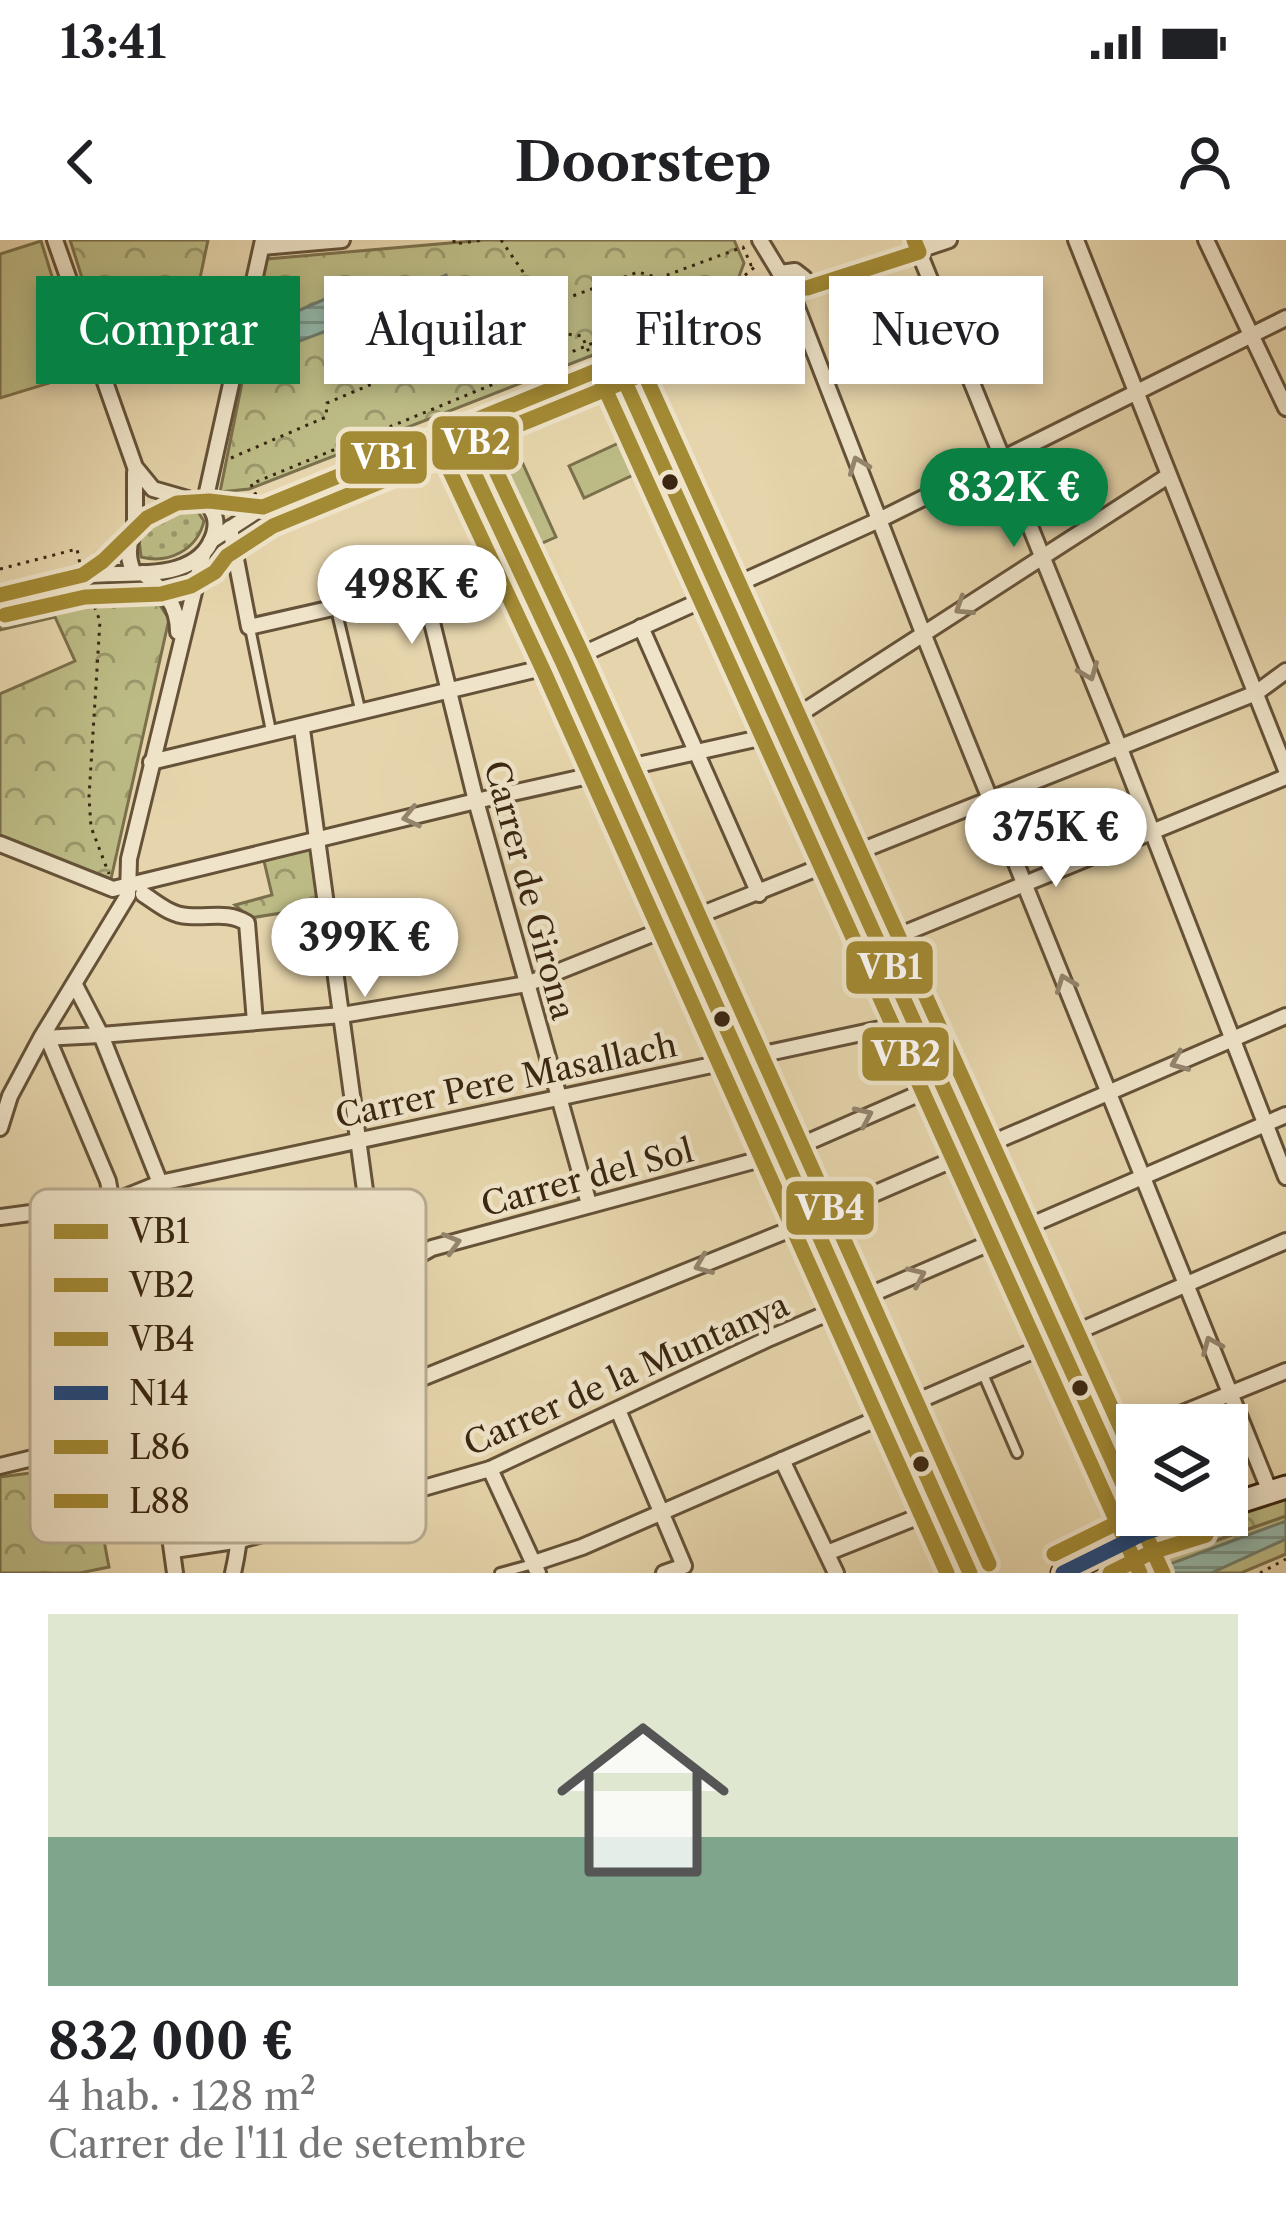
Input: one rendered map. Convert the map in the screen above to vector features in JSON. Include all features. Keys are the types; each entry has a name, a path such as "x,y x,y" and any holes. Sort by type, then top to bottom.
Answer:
{"street":[{"path":"55,240 135,466 153,489 188,499 262,507"},
{"path":"255,1022 247,922 233,915 185,916 166,910 136,890 129,859 176,655 215,516 205,501 263,244 342,240"},
{"path":"760,240 780,273 800,274 805,295"},
{"path":"807,288 917,246 949,240"},
{"path":"878,944 1286,773 1076,240"},
{"path":"1206,240 1286,408"},
{"path":"917,246 1286,1177"},
{"path":"151,762 563,663 879,520 1286,318"},
{"path":"805,328 1141,1177 1231,1393 1278,1490 1248,1500"},
{"path":"0,595 82,576 169,571 262,507 592,372"},
{"path":"626,384 1163,1573"},
{"path":"453,428 852,1305 966,1572"},
{"path":"135,466 135,529 126,554 138,572 170,599 177,614 176,655"},
{"path":"0,844 113,890 136,890 317,839 764,737 1168,476"},
{"path":"82,576 154,511 188,499"},
{"path":"230,528 249,627 518,566"},
{"name":"Carrer de Girona","path":"424,590 476,801 589,1204"},
{"path":"641,628 759,894"},
{"path":"44,1038 342,1015 527,984 1256,693 1286,671"},
{"path":"302,729 365,1189"},
{"path":"0,1128 5,1095 136,890"},
{"path":"75,985 101,1035 162,1189"},
{"path":"426,1376 811,1221 1286,1016"},
{"name":"Carrer Pere Masallach","path":"147,1189 359,1139 913,1022"},
{"path":"44,1038 110,1189"},
{"name":"Carrer del Sol","path":"426,1251 782,1153 941,1084"},
{"name":"Carrer de la Muntanya","path":"426,1487 490,1469 770,1338 1286,1115"},
{"name":"Carrer Pere Masallach","path":"0,1217 30,1213"},
{"path":"490,1469 536,1568 1286,1241"},
{"path":"1204,1404 1286,1371"},
{"path":"618,1410 685,1569 664,1573"},
{"path":"1105,1444 1116,1440"},
{"name":"Carrer del Sol","path":"0,1466 30,1459"},
{"path":"782,1460 836,1573"},
{"path":"827,1552 940,1508"},
{"path":"1063,1573 1156,1536"},
{"path":"173,1543 175,1573"},
{"name":"Carrer de la Muntanya","path":"174,1550 221,1543"},
{"path":"233,1573 240,1543"}],"lane":[{"path":"336,609 362,714"},
{"path":"249,627 272,736"},
{"path":"982,1373 1017,1453"},
{"path":"500,1573 536,1568"}],"path":[{"path":"454,240 454,244 484,240"},
{"path":"501,240 526,276"},
{"path":"568,298 638,272 659,278 743,247 751,265 767,256"},
{"path":"262,507 251,484 734,285 767,256"},
{"path":"568,334 582,335 592,360"},
{"path":"215,459 225,460 326,417 327,403 372,384"},
{"path":"0,569 77,549 100,621 91,827 111,878 136,890"},
{"path":"1260,1573 1286,1559"}],"green space":[{"path":"70,240 208,240 200,276 81,276"},
{"path":"484,240 734,240 744,263 739,276 592,276 592,355 568,365 568,276 324,276 324,384 518,384 249,489 220,492 242,384 300,384 300,276 264,276 267,259"},
{"path":"41,241 52,276 36,276 36,384 46,384 0,398 0,254"},
{"path":"634,436 648,468 584,498 569,466"},
{"path":"523,464 556,537 524,551 491,479"},
{"path":"189,509 204,521 188,547 162,558 141,557 139,540 148,527 166,515"},
{"path":"98,581 146,584 169,619 111,879 0,835 0,694 75,661 55,617 0,630 0,603"},
{"path":"311,848 319,907 250,918 235,905 272,895 264,861"},
{"path":"30,1473 30,1543 104,1543 109,1567 80,1573 0,1573 0,1477"},
{"path":"1286,1490 1286,1516 1248,1529 1248,1504"},
{"path":"1286,1516 1286,1554 1241,1573 1124,1573 1229,1536 1248,1536 1248,1529"},
{"path":"1153,1536 1228,1536 1162,1559"}],"shaded area":[{"path":"324,300 324,332 300,341 300,310"},
{"path":"1286,1521 1286,1539 1211,1573 1146,1573 1248,1536"}],"transit line":[{"name":"VB1","path":"807,288 919,252 914,240"},
{"name":"VB1","path":"0,595 83,575 147,518 177,503 263,507 592,372"},
{"name":"VB2","path":"603,384 1140,1573"},
{"name":"VB4","path":"617,384 481,439 989,1564"},
{"name":"VB2","path":"5,615 85,597 161,594 191,586 273,526 619,384"},
{"name":"VB1","path":"626,384 1163,1573"},
{"name":"VB4","path":"649,384 1116,1418"},
{"name":"VB1","path":"453,428 970,1573"},
{"name":"VB2","path":"434,437 947,1573"},
{"name":"L88","path":"1054,1554 1116,1523"},
{"name":"N14","path":"1063,1573 1138,1536"},
{"name":"L86","path":"1110,1573 1152,1552 1203,1536"}]}
